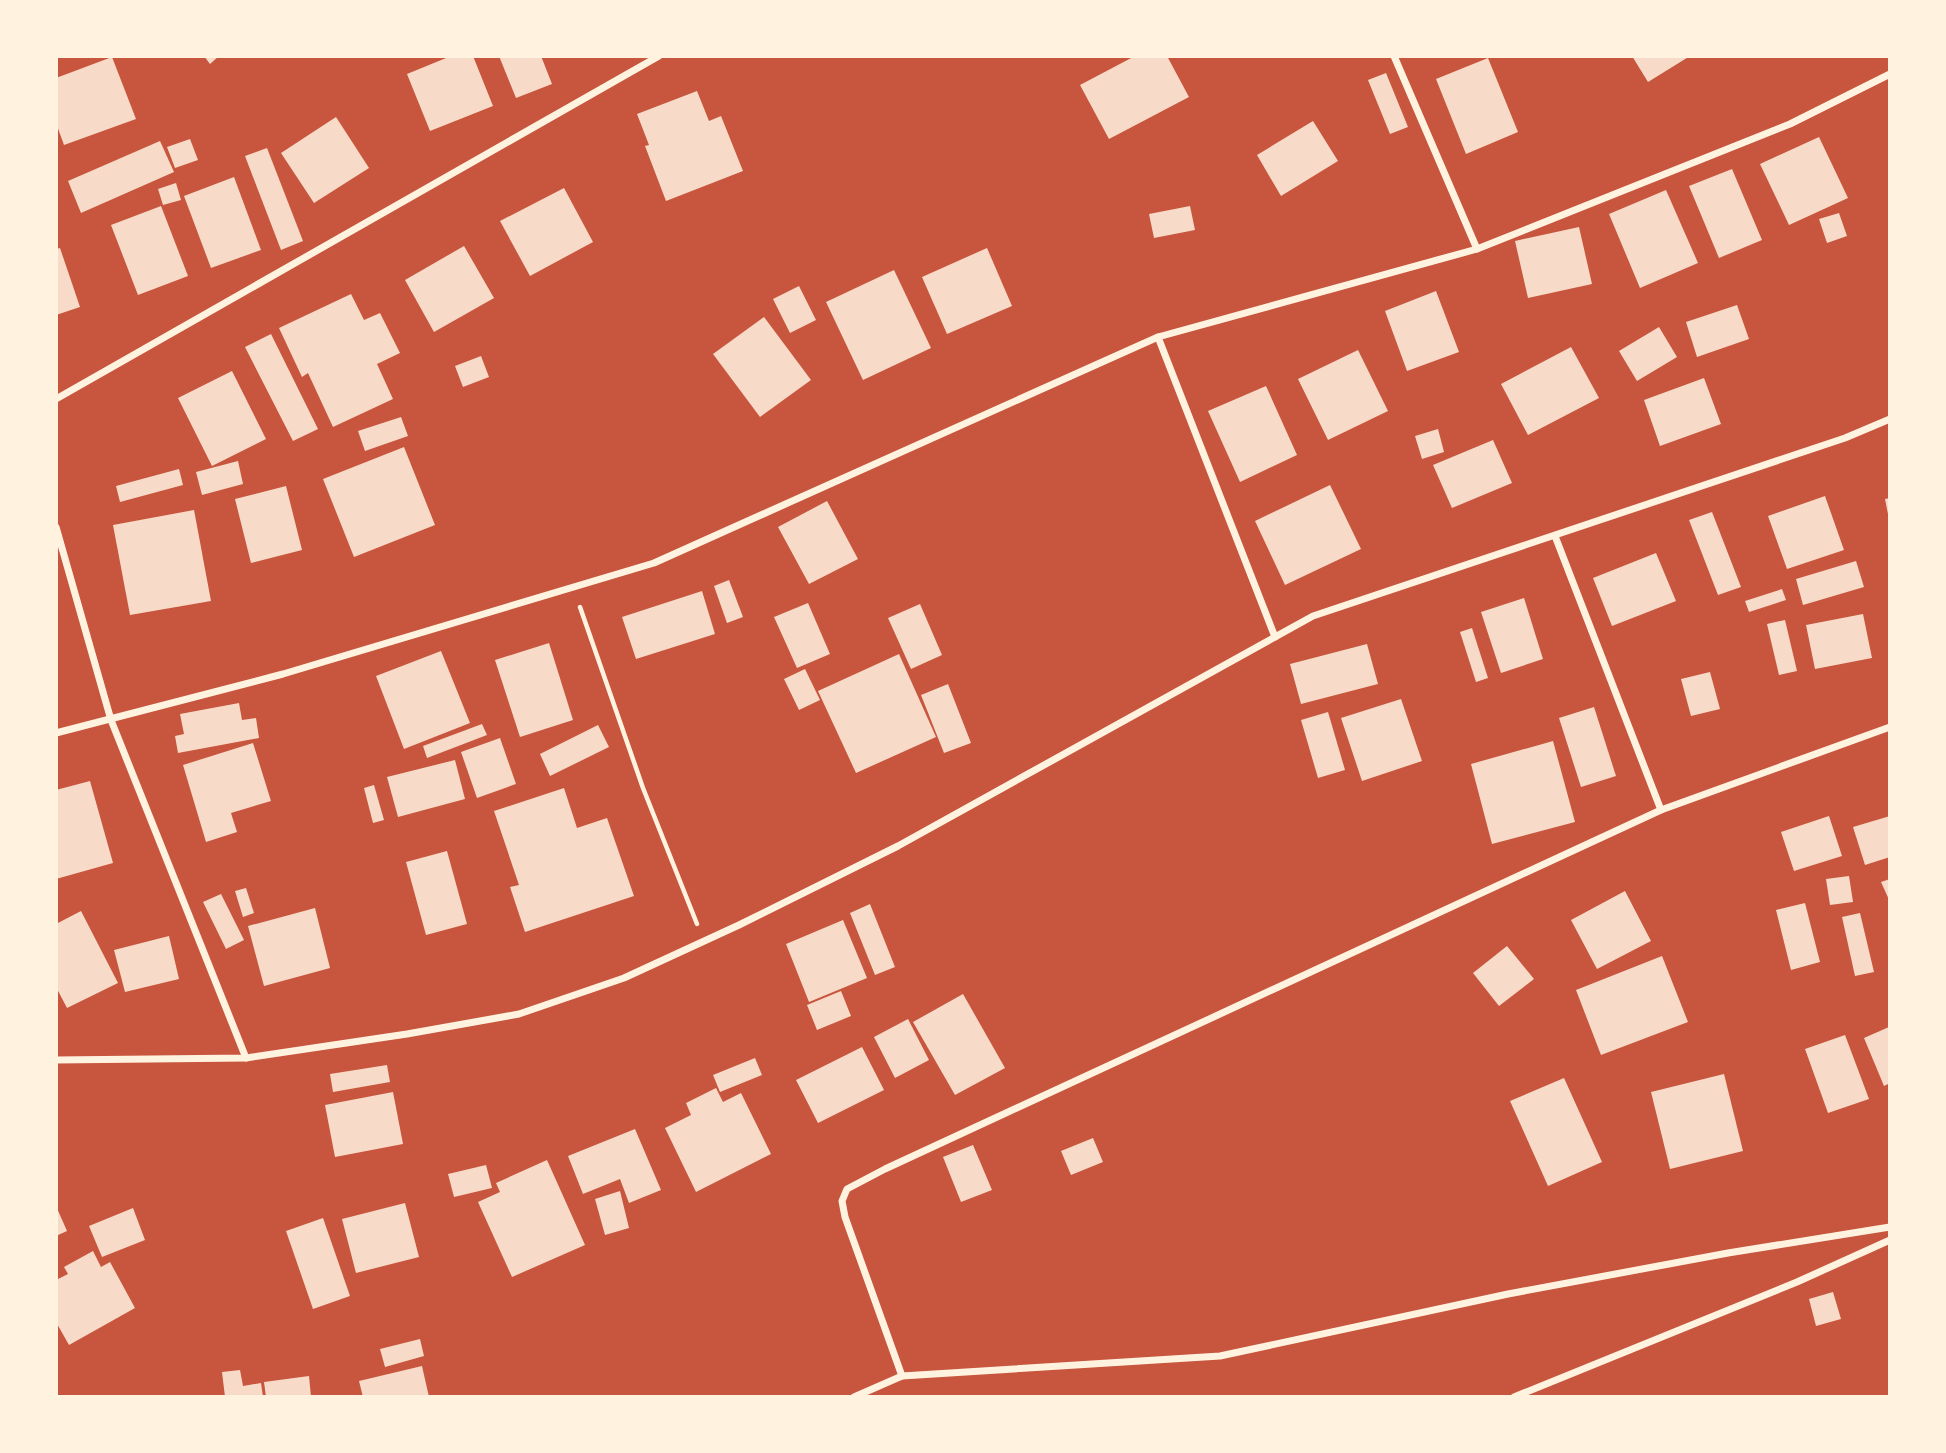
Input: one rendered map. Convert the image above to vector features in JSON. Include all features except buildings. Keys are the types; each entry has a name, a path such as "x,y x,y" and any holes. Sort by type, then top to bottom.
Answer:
{"street":[{"path":"56,399 659,56"},
{"path":"1394,56 1477,249"},
{"path":"56,733 283,674 654,563 1158,337 1477,249 1790,124 1890,74"},
{"path":"1158,337 1275,637"},
{"path":"56,1060 246,1058 519,1014 624,978 898,846 1313,616 1833,442 1890,419"},
{"path":"56,527 111,720 246,1058"},
{"path":"1555,536 1661,810"},
{"path":"902,1376 845,1217 842,1201 847,1189 1661,810 1890,727"},
{"path":"854,1397 902,1376 1220,1356 1508,1294 1728,1253 1890,1227"},
{"path":"1514,1397 1797,1282 1890,1240"}],"path":[{"path":"573,587 643,788 704,941"}]}
